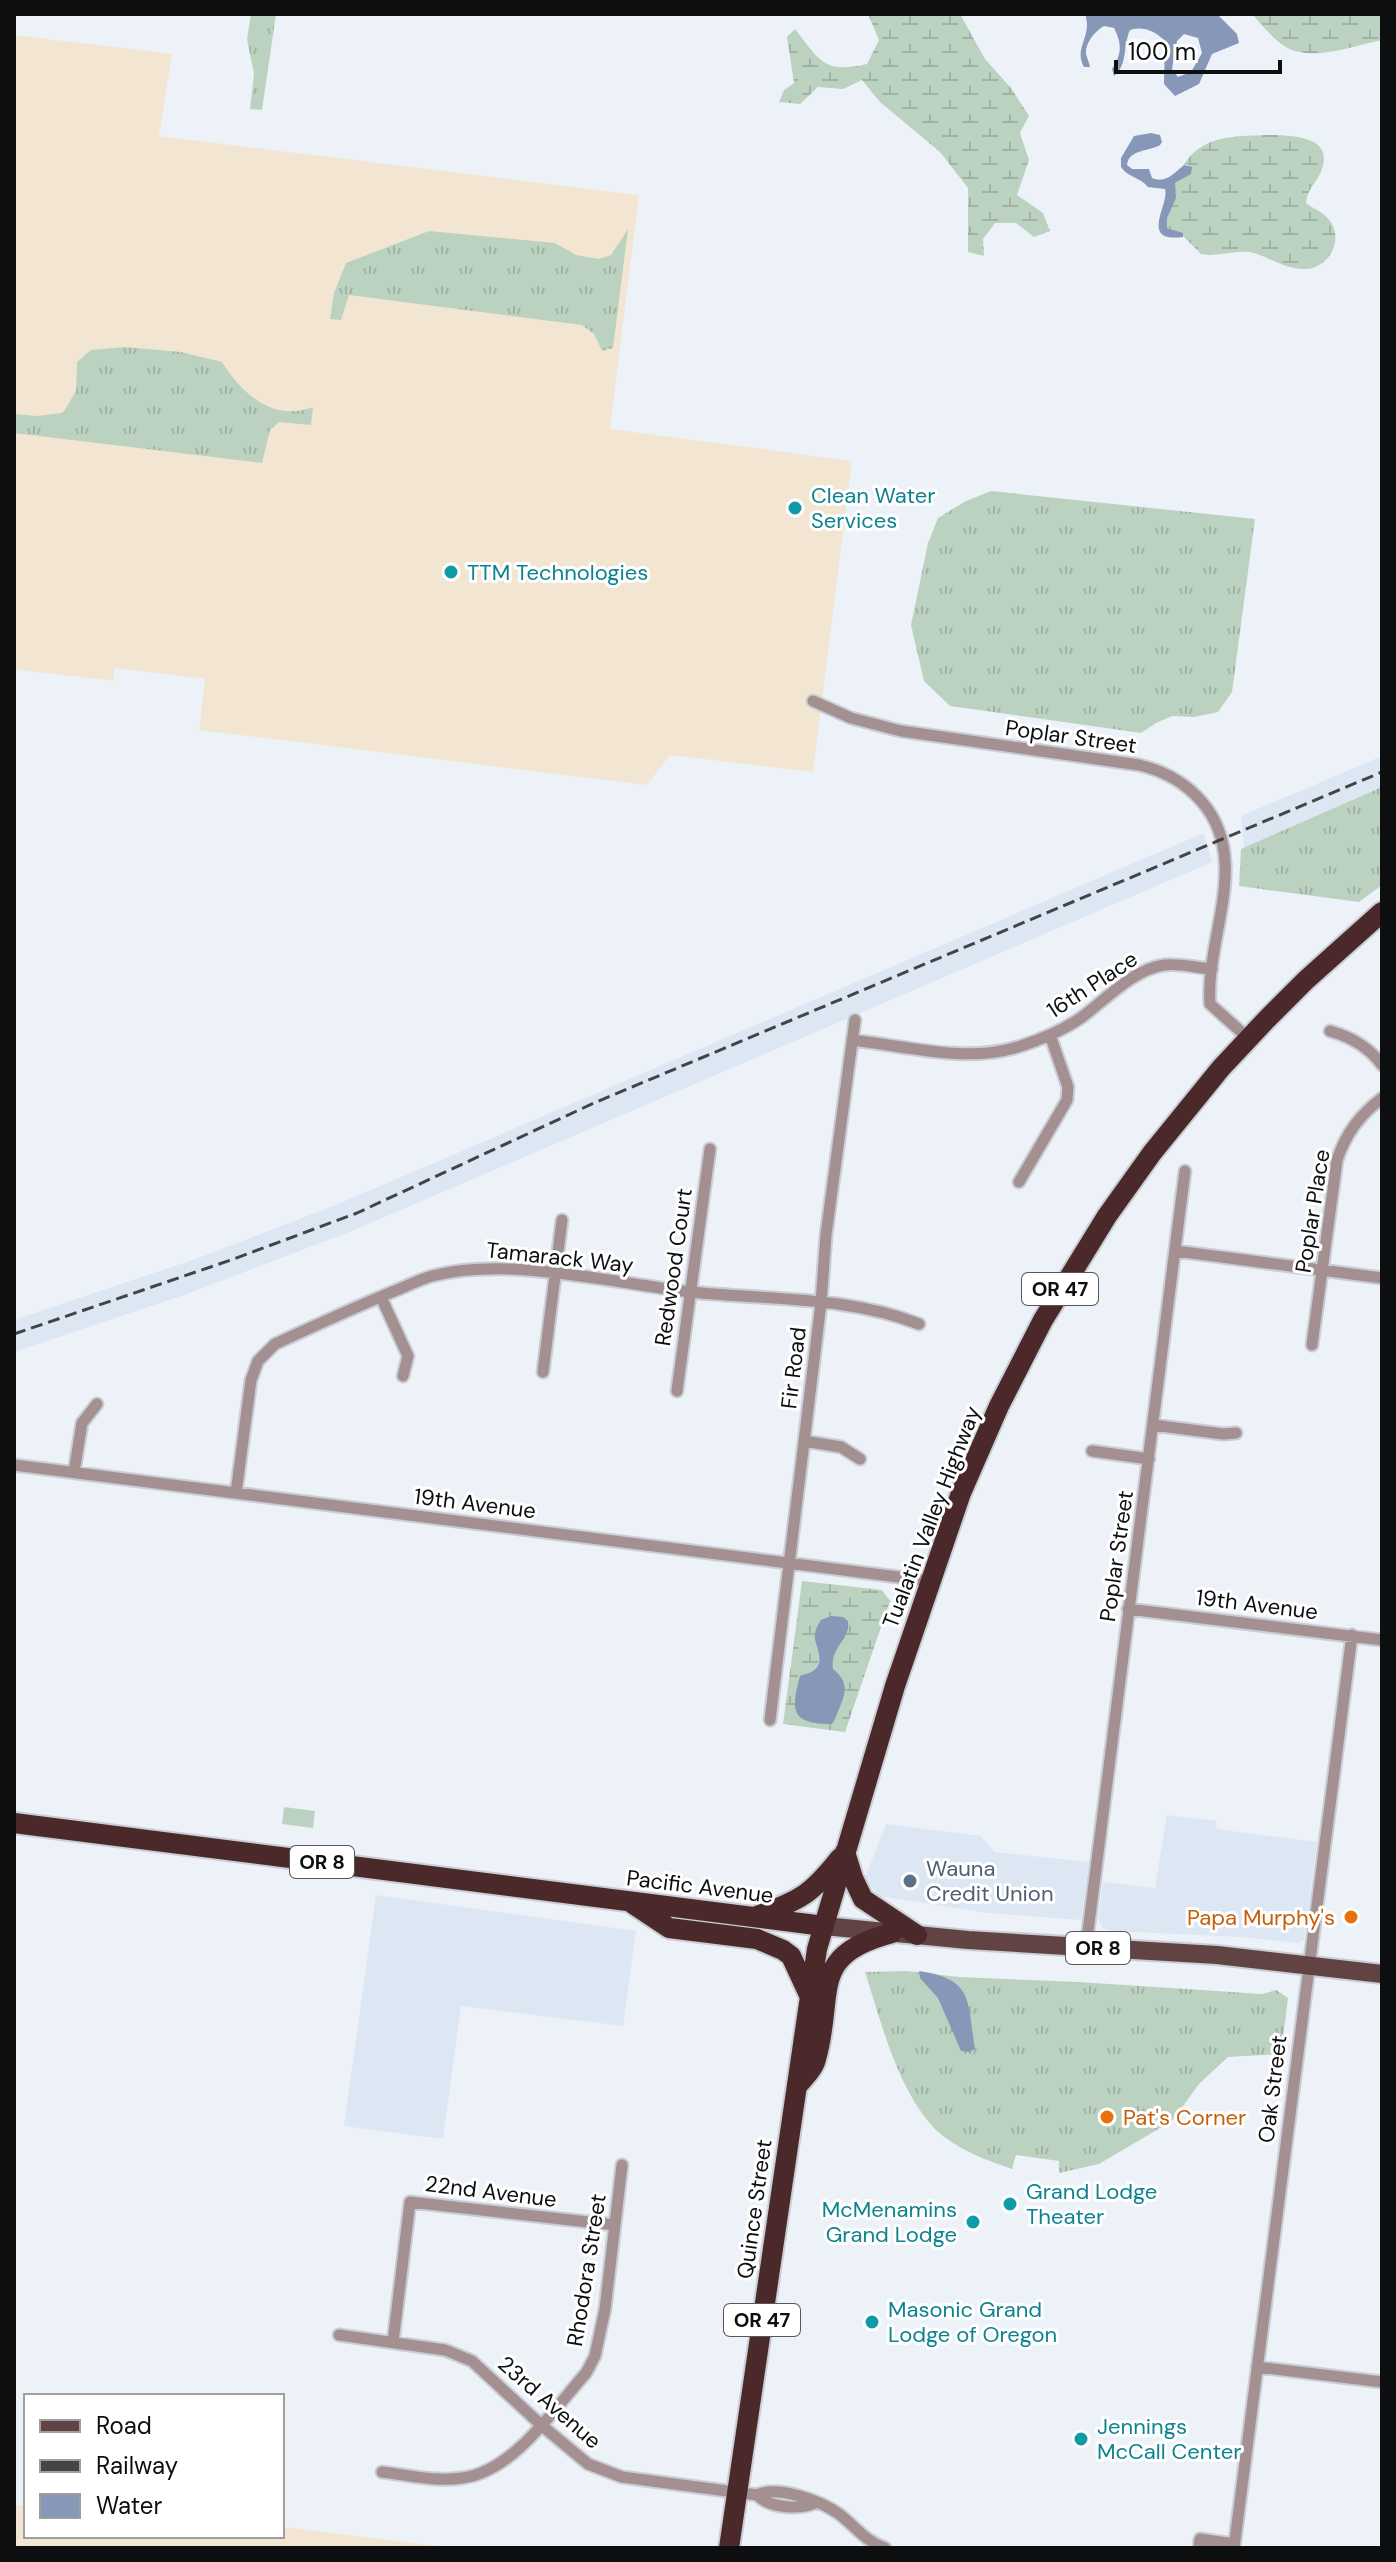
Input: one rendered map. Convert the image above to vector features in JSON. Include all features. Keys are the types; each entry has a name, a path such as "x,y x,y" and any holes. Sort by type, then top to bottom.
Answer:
{"highway":[{"name":"Tualatin Valley Highway","path":"824,1926 895,1686 961,1493 1012,1378 1060,1290 1152,1153 1248,1038 1306,980 1382,912"},
{"name":"Pacific Avenue","path":"14,1823 824,1926"},
{"path":"756,1917 802,1898 817,1886 845,1852"},
{"path":"845,1852 863,1899 917,1935"},
{"path":"630,1901 669,1928 757,1939 783,1950 791,1956 810,1998"},
{"name":"Quince Street","path":"729,2548 747,2493 797,2087 817,1949 824,1926"},
{"path":"797,2087 816,2062 829,1977 839,1959 870,1939 892,1933"}],"main road":[{"name":"Pacific Avenue","path":"824,1926 968,1940 1203,1954 1382,1974"}],"street":[{"name":"Poplar Street","path":"813,701 851,718 901,731 1139,765 1160,770 1186,786 1210,811 1224,851 1225,875 1210,1004 1248,1038"},
{"name":"16th Place","path":"852,1040 952,1053 987,1053 1019,1047 1074,1023 1119,987 1150,969 1170,964 1212,969"},
{"name":"Fir Road","path":"770,1720 821,1303 826,1235 855,1020"},
{"path":"1330,1031 1359,1043 1382,1065"},
{"path":"1019,1182 1067,1100 1065,1078 1050,1035"},
{"name":"Poplar Place","path":"1312,1345 1334,1179 1342,1143 1353,1124 1382,1098"},
{"name":"Redwood Court","path":"677,1391 710,1149"},
{"name":"Poplar Street","path":"1086,1947 1185,1171"},
{"path":"543,1372 562,1220"},
{"path":"1176,1251 1382,1278"},
{"name":"Tamarack Way","path":"236,1493 251,1380 258,1361 275,1344 431,1276 473,1269 556,1274 690,1292 821,1303 896,1315 919,1324"},
{"path":"381,1297 408,1356 403,1376"},
{"path":"74,1472 82,1423 97,1404"},
{"path":"1153,1425 1236,1433"},
{"path":"804,1441 841,1447 860,1459"},
{"path":"1092,1451 1149,1459"},
{"name":"19th Avenue","path":"14,1465 930,1581"},
{"name":"19th Avenue","path":"1128,1609 1382,1640"},
{"name":"Oak Street","path":"1234,2546 1352,1635"},
{"name":"Rhodora Street","path":"382,2472 436,2479 462,2478 488,2472 509,2458 586,2373 595,2356 605,2309 622,2165"},
{"name":"22nd Avenue","path":"393,2342 410,2202 615,2225"},
{"name":"23rd Avenue","path":"339,2335 445,2350 472,2361 588,2464 622,2477 806,2497 837,2513 874,2544 885,2548"},
{"path":"1257,2367 1382,2382"},
{"path":"1199,2548 1200,2539 1234,2546"}],"shaded area":[{"path":"14,35 172,54 159,136 639,195 610,429 852,461 813,772 670,755 647,785 199,730 205,679 115,668 113,681 14,669"},
{"path":"1382,756 1382,788 1244,848 1241,816"},
{"path":"1204,833 1212,862 352,1231 184,1295 14,1352 14,1320 201,1257 336,1205"},
{"path":"1167,1815 1217,1821 1216,1829 1317,1842 1304,1940 1298,1943 1103,1928 1098,1920 1103,1882 1155,1888"},
{"path":"886,1824 980,1836 995,1852 1089,1862 1081,1920 988,1913 879,1896 865,1878"},
{"path":"376,1895 636,1931 623,2026 461,2006 443,2139 344,2126"},
{"path":"14,2505 24,2506 24,2538 284,2538 284,2527 456,2548 14,2548"}],"green space":[{"path":"251,14 276,14 262,110 250,109 254,74 247,39"},
{"path":"868,14 960,14 985,59 1011,88 1029,116 1020,133 1029,160 1017,195 1043,213 1050,231 1034,237 1016,223 995,223 983,239 984,256 968,252 968,188 940,152 880,102 862,80 843,89 818,87 800,104 779,102 784,90 794,83 787,37 795,29 824,62 832,66 853,67 867,64 879,40"},
{"path":"1252,14 1382,14 1382,40 1327,52 1295,51 1282,45"},
{"path":"1275,135 1310,140 1322,150 1322,169 1308,193 1306,203 1325,216 1334,229 1334,246 1326,260 1303,269 1250,252 1201,254 1179,232 1167,228 1175,183 1181,180 1188,164 1184,165 1201,147 1224,138"},
{"path":"628,229 613,348 602,351 594,334 582,325 349,295 341,320 330,319 334,293 346,263 429,231 555,243 576,255 599,259 611,255"},
{"path":"124,347 181,352 222,362 239,385 272,408 298,411 313,407 311,425 279,422 270,430 262,463 14,433 14,414 37,416 63,413 76,391 77,362 91,350"},
{"path":"991,491 1255,519 1232,692 1218,712 1194,717 1172,716 1141,733 950,706 924,681 911,625 928,543 938,518 966,501"},
{"path":"1382,787 1382,885 1359,902 1239,886 1241,849"},
{"path":"802,1581 882,1590 890,1601 845,1732 783,1724"},
{"path":"284,1807 315,1811 313,1828 282,1824"},
{"path":"906,1971 959,1977 1262,1994 1276,1990 1288,1998 1281,2054 1228,2057 1199,2084 1172,2121 1099,2164 1059,2173 1059,2161 1016,2155 1012,2169 978,2156 945,2137 927,2120 906,2087 865,1972"}],"water":[{"path":"1085,14 1217,14 1237,34 1239,43 1212,54 1199,84 1175,96 1164,84 1165,41 1149,30 1130,30 1123,61 1114,76 1112,69 1118,59 1120,44 1114,28 1104,26 1089,42 1086,54 1090,67 1084,67 1081,54 1087,22","holes":["1184,34 1198,38 1202,53 1191,72 1178,77 1172,69 1177,41"]},
{"path":"1160,135 1160,145 1135,153 1127,165 1132,169 1149,169 1152,178 1162,180 1184,165 1192,167 1191,174 1175,183 1176,198 1167,218 1167,228 1183,233 1183,237 1162,234 1159,228 1165,189 1148,187 1121,167 1121,158 1134,136"},
{"path":"831,1616 843,1617 848,1621 846,1633 834,1654 833,1669 845,1686 832,1724 801,1718 795,1706 800,1676 811,1672 819,1664 815,1636 817,1627 821,1620"},
{"path":"919,1971 950,1980 965,1995 975,2049 961,2051 938,1998 920,1978"}],"railway":[{"path":"14,1334 231,1260 357,1213 594,1103 1382,772"}],"place":[{"name":"Clean Water Services","path":"795,508"},
{"name":"TTM Technologies","path":"451,572"},
{"name":"Wauna Credit Union","path":"910,1881"},
{"name":"Papa Murphy's","path":"1351,1917"},
{"name":"Pat's Corner","path":"1107,2117"},
{"name":"Grand Lodge Theater","path":"1010,2204"},
{"name":"McMenamins Grand Lodge","path":"973,2222"},
{"name":"Masonic Grand Lodge of Oregon","path":"872,2322"},
{"name":"Jennings McCall Center","path":"1081,2439"}]}
